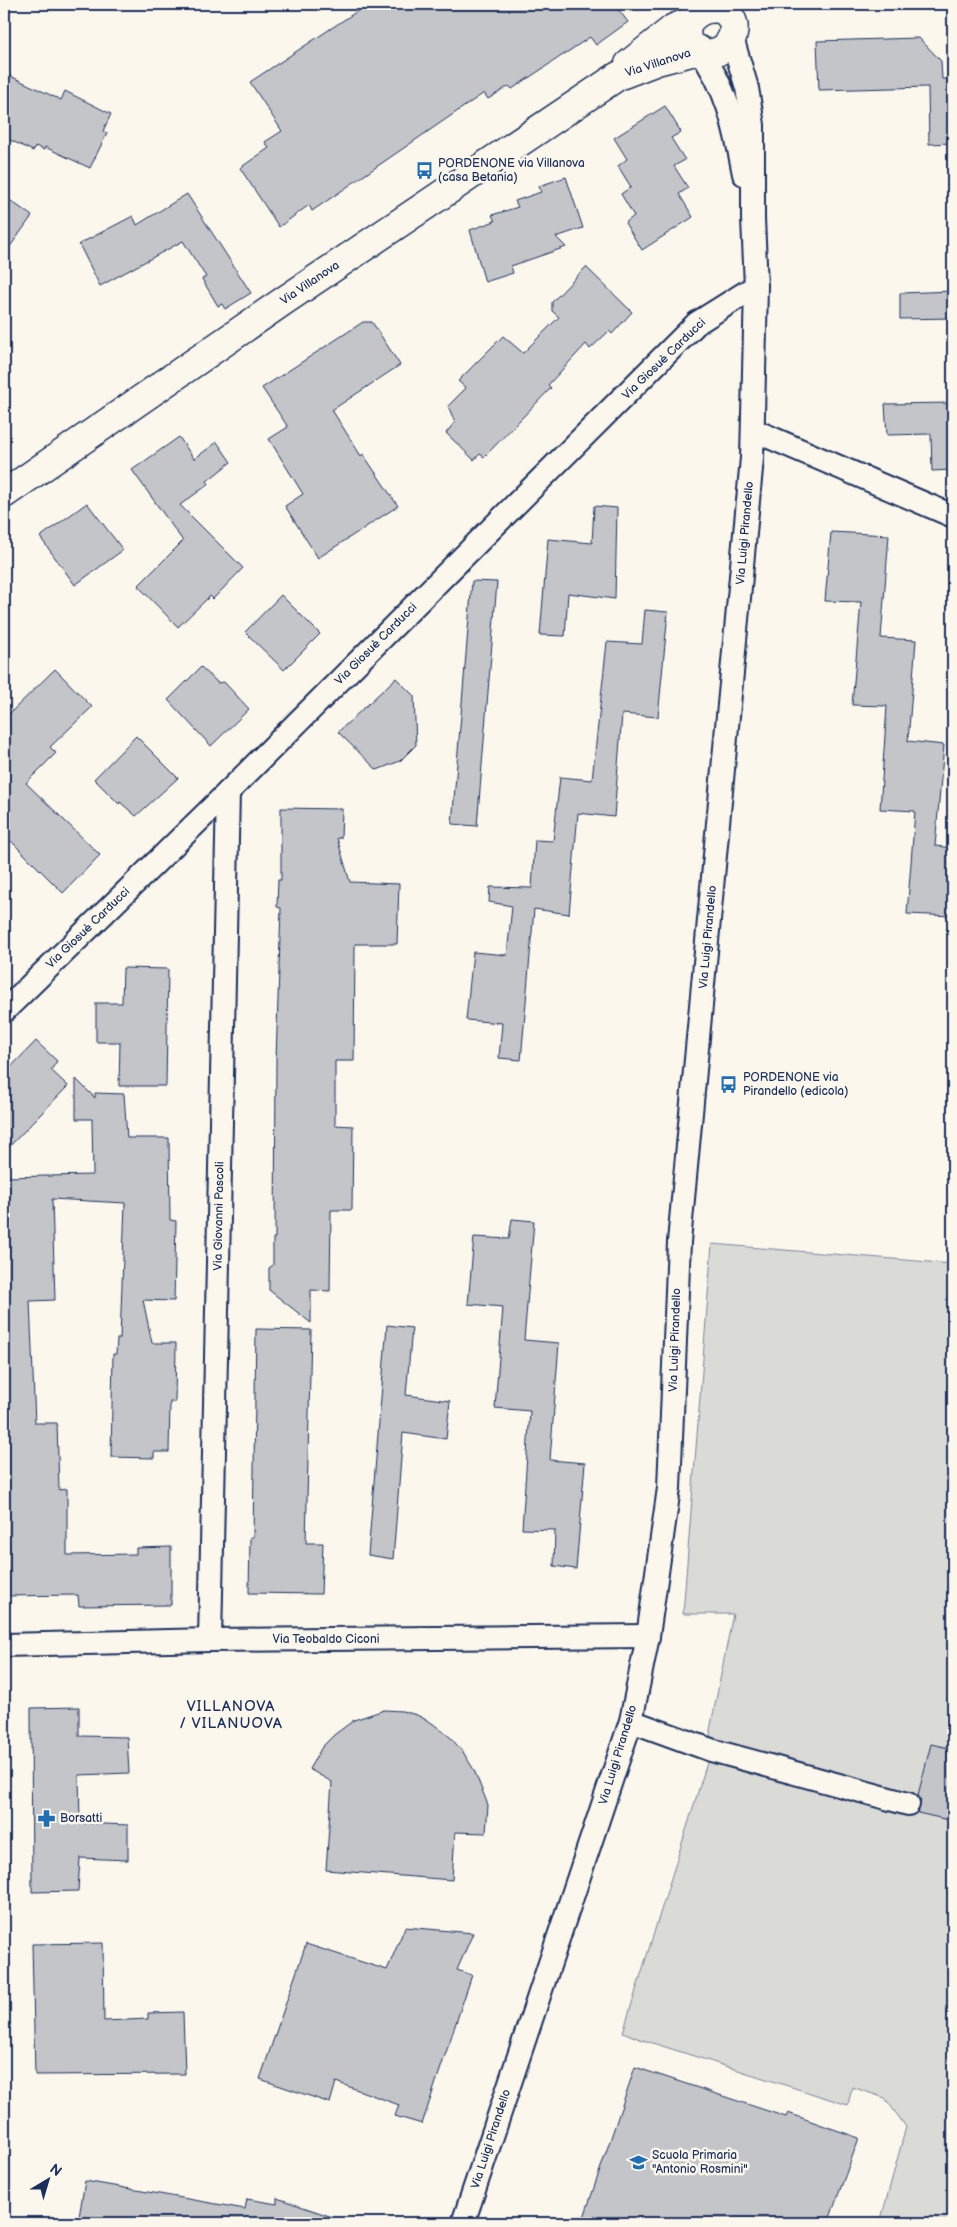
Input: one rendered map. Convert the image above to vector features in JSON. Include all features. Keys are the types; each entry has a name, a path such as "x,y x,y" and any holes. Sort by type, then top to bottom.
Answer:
{"street":[{"name":"Via Luigi Pirandello","path":"463,2223 631,1721 648,1636 669,1488 679,1242 754,430 756,286 753,219 753,125 739,58 732,38 732,23 723,6 702,6 684,14 688,39 699,50 717,77 728,105 753,219"},
{"name":"Via Villanova","path":"618,76 632,61 674,28 684,14"},
{"path":"699,50 714,53 728,45 732,38"},
{"name":"Via Villanova","path":"4,494 285,300 618,76 658,60 699,50"},
{"name":"Via Giosuè Carducci","path":"4,1011 228,792 697,323 756,286"},
{"path":"754,430 953,516"},
{"name":"Via Giovanni Pascoli","path":"210,1640 228,792"},
{"name":"Via Teobaldo Ciconi","path":"4,1645 210,1640 648,1636"},
{"path":"631,1721 711,1750 908,1804"}],"shaded area":[{"path":"712,1244 953,1264 953,2223 880,2223 906,2127 885,2098 852,2087 848,2105 623,2032 711,1750 710,1730 733,1614 683,1614"}],"building":[{"path":"368,4 614,4 628,22 596,45 590,37 512,89 509,86 488,99 484,93 312,211 309,205 279,227 240,168 269,148 265,142 282,131 250,82"},
{"path":"919,38 941,61 942,79 953,79 953,143 929,144 928,87 819,90 817,41"},
{"path":"4,73 61,100 65,91 111,114 103,131 107,133 90,168 45,147 44,150 36,146 33,151 4,137"},
{"path":"665,106 681,132 671,138 685,160 674,166 688,188 679,194 693,217 642,250 625,223 634,216 621,194 631,187 618,166 627,159 614,138"},
{"path":"566,177 583,228 556,237 566,247 511,266 513,273 485,282 470,230 495,221 492,215 518,207 515,201 541,192 539,186"},
{"path":"187,194 251,293 225,309 222,304 218,306 202,279 206,277 183,241 100,286 79,244 133,216 137,225"},
{"path":"4,196 32,216 4,255"},
{"path":"586,267 632,312 612,334 609,331 590,349 586,344 548,385 551,388 484,457 480,454 474,460 446,433 455,422 448,406 466,388 458,381 503,336 523,353 559,317 552,311 552,302"},
{"path":"953,291 953,318 900,319 900,293"},
{"path":"363,322 372,322 400,365 332,410 361,456 363,454 398,506 318,558 285,506 303,494 269,439 288,427 262,388"},
{"path":"953,403 953,470 932,471 931,434 887,435 885,404"},
{"path":"179,437 194,459 217,442 231,462 207,481 209,484 180,505 243,568 213,599 210,596 178,627 138,586 183,541 132,470"},
{"path":"87,503 123,550 75,585 40,537"},
{"path":"594,506 617,508 615,599 568,593 565,636 540,635 548,539 592,543"},
{"path":"831,532 889,535 881,638 916,640 908,741 944,745 935,846 953,848 953,916 907,914 915,811 880,809 887,706 852,705 861,602 825,601"},
{"path":"472,581 497,582 477,826 452,824"},
{"path":"281,595 320,634 284,670 245,632"},
{"path":"645,610 668,612 658,717 622,714 614,817 578,813 569,914 534,909 521,1060 499,1058 502,1023 466,1020 473,952 507,955 512,906 489,902 490,887 532,888 535,840 553,841 560,777 592,780 607,642 642,644"},
{"path":"201,667 218,683 224,682 249,709 211,746 168,700"},
{"path":"55,669 92,707 50,747 56,753 26,783 100,855 63,893 4,834 4,719"},
{"path":"396,678 414,696 416,745 400,761 377,770 338,732"},
{"path":"136,736 178,778 136,816 120,802 119,804 94,779"},
{"path":"281,808 342,809 341,838 337,838 350,882 399,884 397,944 355,944 354,1061 335,1061 335,1125 353,1126 352,1210 331,1210 330,1291 311,1290 311,1323 269,1290 269,1268 273,1265 273,1238 275,1238 276,1060 281,908 277,907 278,880 281,880"},
{"path":"123,968 168,969 166,1086 119,1086 120,1042 96,1042 96,1003 122,1003"},
{"path":"36,1041 57,1061 51,1070 68,1086 4,1152 4,1074"},
{"path":"76,1079 95,1098 95,1093 124,1094 127,1138 169,1138 170,1220 176,1221 174,1301 143,1300 152,1343 176,1343 175,1402 170,1402 169,1452 154,1452 154,1458 111,1457 113,1354 116,1354 117,1339 120,1339 125,1203 52,1199 55,1300 30,1301 35,1423 57,1423 59,1490 67,1489 67,1555 136,1554 136,1548 171,1547 171,1605 79,1606 78,1595 4,1596 4,1177 93,1175 92,1119 76,1119"},
{"path":"512,1219 534,1221 524,1340 559,1343 550,1460 585,1463 576,1569 554,1566 555,1530 522,1529 530,1411 495,1408 503,1307 468,1304 474,1237 509,1239"},
{"path":"387,1325 412,1328 406,1395 450,1401 446,1439 403,1433 393,1559 368,1555"},
{"path":"256,1329 311,1330 306,1543 323,1543 321,1594 249,1593 250,1537 253,1537"},
{"path":"79,1707 79,1736 127,1737 129,1773 79,1775 80,1823 128,1825 128,1860 80,1858 78,1891 32,1892 31,1708"},
{"path":"384,1710 402,1711 417,1715 432,1723 450,1737 463,1752 474,1770 488,1805 486,1833 455,1832 452,1880 326,1870 332,1782 309,1769 322,1747 334,1735 354,1720"},
{"path":"931,1744 953,1749 953,1821 918,1813 921,1801 918,1795"},
{"path":"405,1927 473,1933 457,1970 472,1975 422,2124 395,2116 399,2105 336,2082 330,2103 260,2079 306,1944 387,1970"},
{"path":"103,1943 104,2021 148,2019 148,2013 183,2012 185,2074 35,2075 32,1944"},
{"path":"635,2067 786,2117 788,2113 859,2138 828,2223 582,2223"},
{"path":"85,2181 245,2209 247,2199 277,2204 277,2198 341,2220 340,2223 78,2223"}],"place":[{"name":"PORDENONE via Villanova (casa Betania)","path":"424,170"},
{"name":"PORDENONE via Pirandello (edicola)","path":"729,1084"},
{"name":"Borsatti","path":"46,1818"},
{"name":"Scuola Primaria \"Antonio Rosmini\"","path":"638,2162"}],"district":[{"name":"VILLANOVA / VILANUOVA","path":"231,1714"}]}
